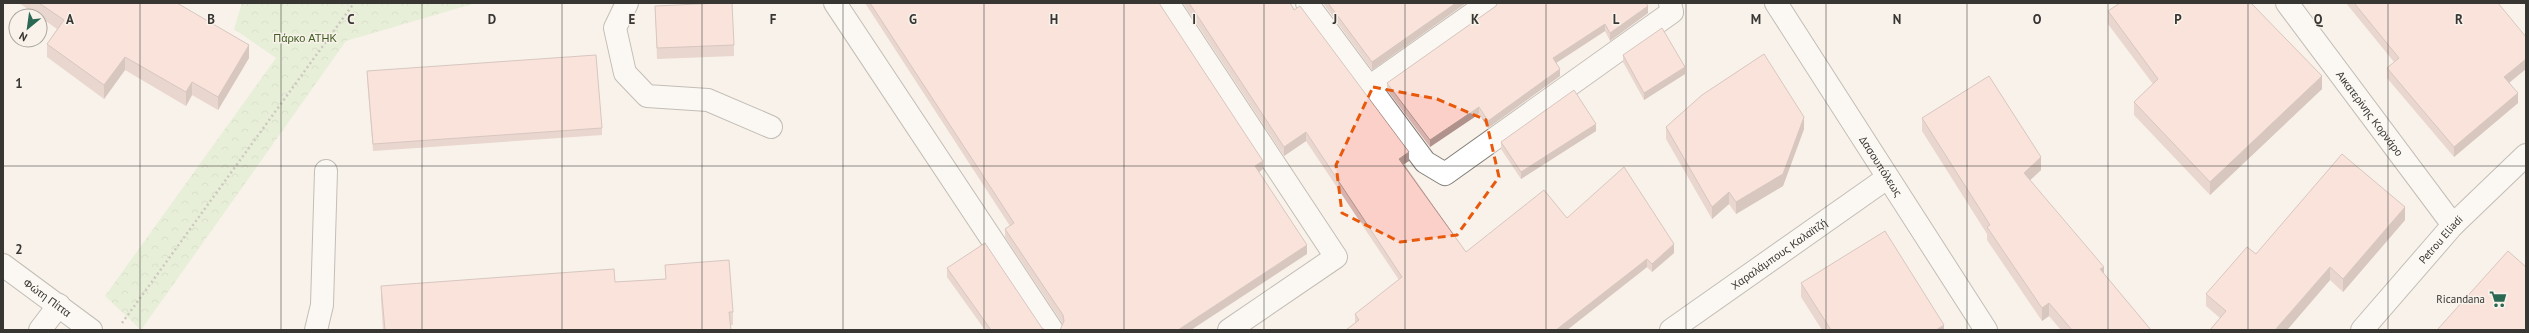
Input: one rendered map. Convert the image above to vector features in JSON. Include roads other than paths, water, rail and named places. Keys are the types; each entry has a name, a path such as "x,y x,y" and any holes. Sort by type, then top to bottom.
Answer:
{"street":[{"path":"627,3 615,28 625,73 647,96 708,100 771,127"},
{"path":"835,3 1052,330"},
{"path":"1168,3 1336,257 1229,330"},
{"path":"1307,3 1425,162 1445,174 1672,12 1670,3"},
{"path":"1369,87 1488,3"},
{"name":"Δασουπόλεως","path":"1776,3 1986,330"},
{"name":"Αικατερίνης Κορνάρο","path":"2287,3 2453,225"},
{"name":"Petrou Eliadi","path":"2362,330 2453,225 2526,155"},
{"path":"316,330 322,305 326,171"},
{"name":"Χαραλάμπους Καλαϊτζή","path":"1671,330 1887,178"},
{"name":"Φώτη Πίττα","path":"3,265 91,330"},
{"path":"40,330 59,305"}],"place":[{"name":"Ricandana","path":"2498,299"}],"park label":[{"name":"Πάρκο ΑΤΗΚ","path":"305,38"}]}
